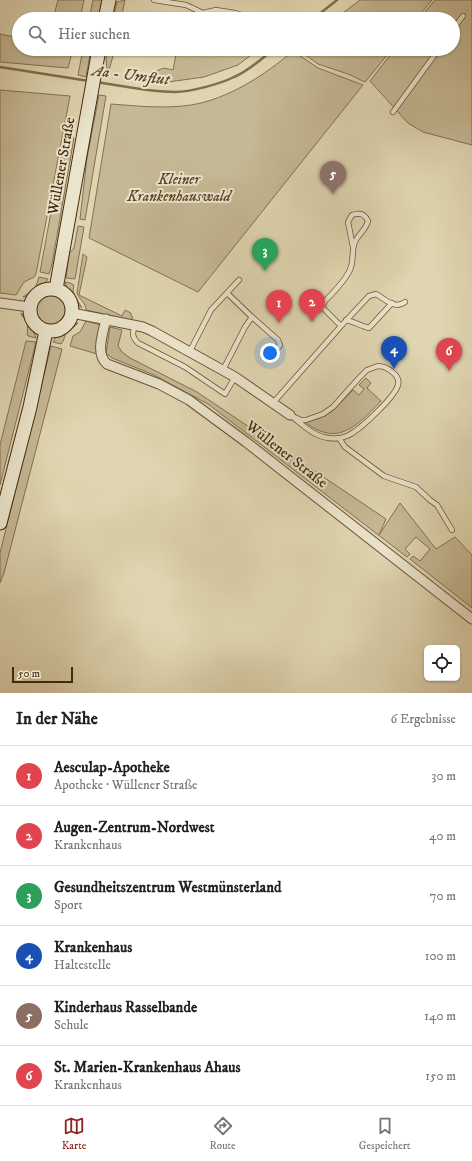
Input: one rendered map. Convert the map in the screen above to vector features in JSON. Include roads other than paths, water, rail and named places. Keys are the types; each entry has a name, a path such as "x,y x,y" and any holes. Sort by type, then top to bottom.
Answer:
{"main road":[{"path":"106,12 109,0"},
{"name":"Wüllener Straße","path":"56,289 99,56"},
{"path":"49,288 56,289 62,291 71,301 72,314 66,325 60,329 54,331 46,330 35,324 31,318 30,307 32,299 36,293 49,288"},
{"path":"0,524 30,407 46,330"}],"street":[{"path":"0,303 30,307"},
{"name":"Wüllener Straße","path":"72,314 106,319 143,327 152,331 235,377 290,415"},
{"name":"Wüllener Straße","path":"106,319 101,352 103,361 159,384 189,400 246,442 472,619"}],"lane":[{"path":"154,0 186,5 201,12"},
{"path":"207,12 216,10 229,12"},
{"path":"460,20 463,16"},
{"path":"393,112 433,56"},
{"path":"341,326 322,307 349,274 352,265 353,247 348,222 352,215 361,213 366,218 367,224 353,247"},
{"path":"190,351 211,310 239,280"},
{"path":"227,293 278,340 280,345 278,349"},
{"path":"273,403 369,296 376,294 394,305 401,305 405,302"},
{"path":"346,320 354,321 363,327 369,328 392,303"},
{"path":"223,370 245,327 252,317"},
{"path":"135,326 133,337 138,343 185,367 225,394 235,377"},
{"path":"378,366 386,367 397,377 398,385 394,393 364,426 346,436 330,438 317,434 309,430 290,415 301,420 306,420 323,414 333,407 367,370 378,366"},
{"path":"339,438 345,447 384,476 416,487 437,505 452,530"}],"waterway":[{"name":"Aa - Umflut","path":"322,12 337,0"},
{"name":"Aa - Umflut","path":"96,82 155,91 189,91 228,80 250,68 265,56"},
{"name":"Aa - Umflut","path":"0,67 89,81"}],"place":[{"name":"Kinderhaus Rasselbande","path":"333,194"},
{"name":"Gesundheitszentrum Westmünsterland","path":"265,271"},
{"name":"Augen-Zentrum-Nordwest","path":"312,322"},
{"name":"Aesculap-Apotheke","path":"279,323"},
{"name":"Krankenhaus","path":"394,369"},
{"name":"St. Marien-Krankenhaus Ahaus","path":"449,371"}],"park label":[{"name":"Kleiner Krankenhauswald","path":"179,188"}]}
